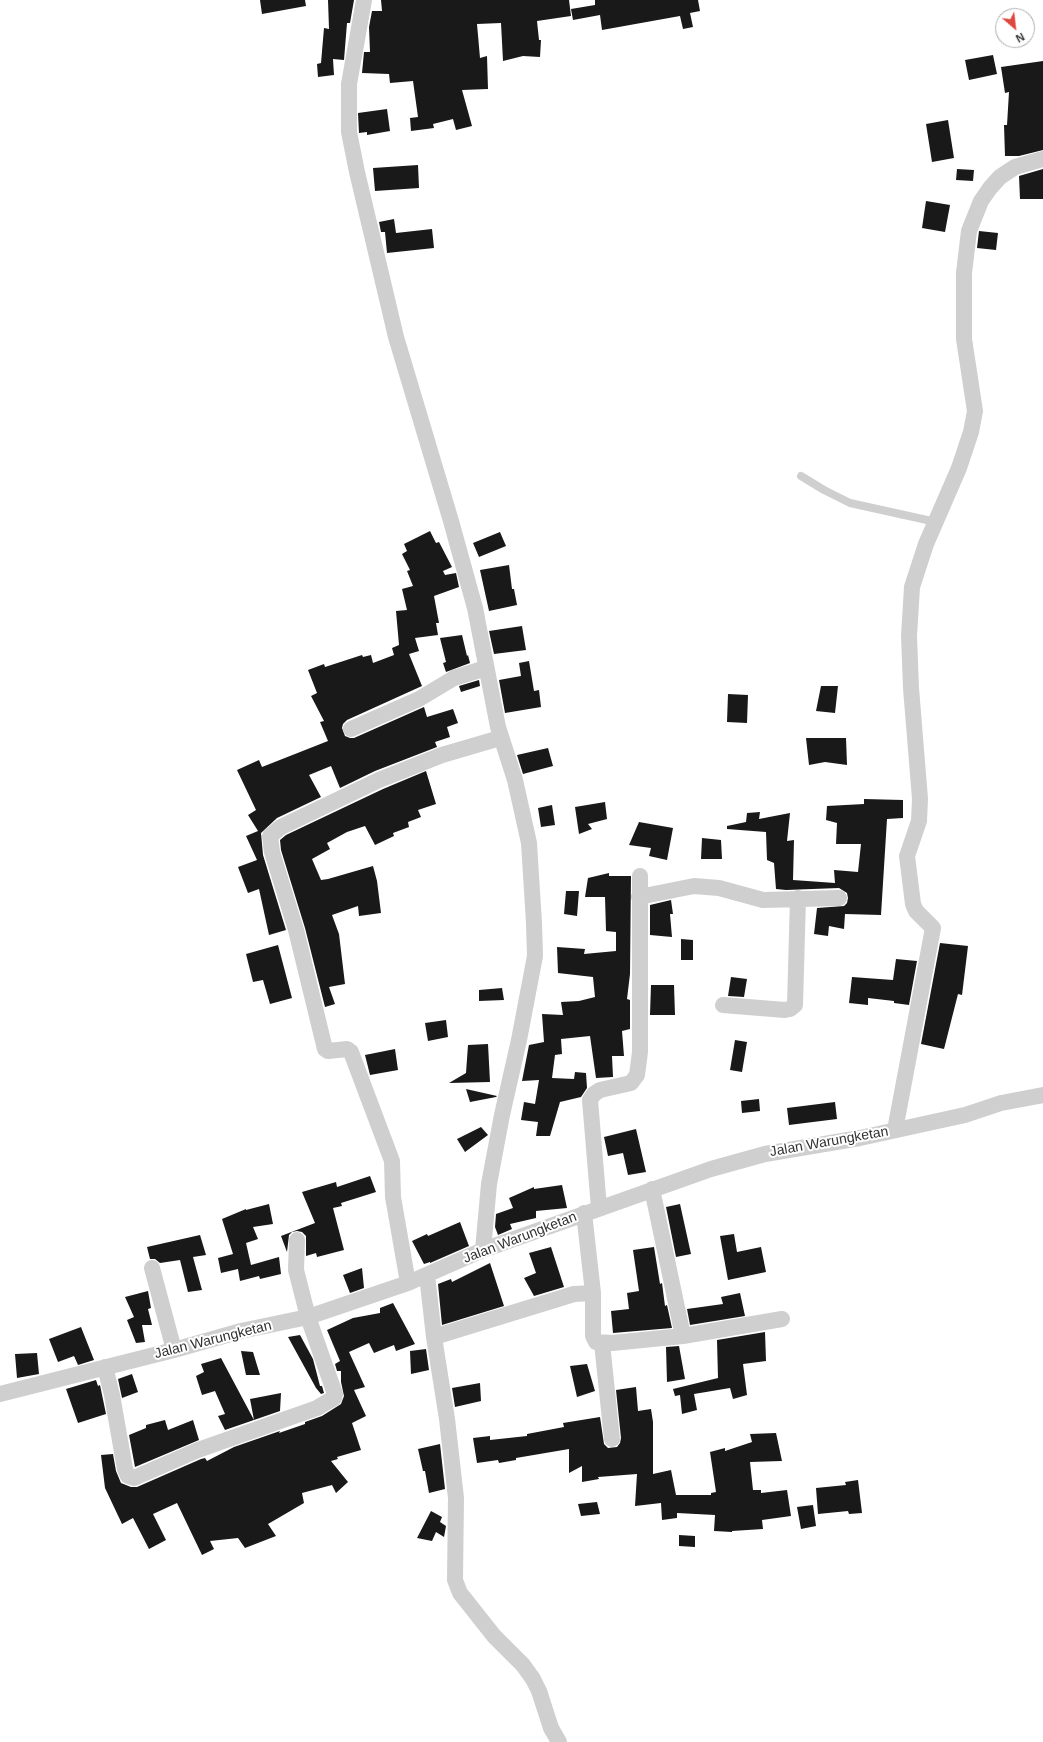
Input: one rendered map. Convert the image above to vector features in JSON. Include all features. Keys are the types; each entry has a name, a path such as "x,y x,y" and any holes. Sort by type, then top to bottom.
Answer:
{"street":[{"path":"364,0 349,84 350,138 396,337 475,608 500,738 515,780 528,843 535,956 489,1184 483,1250"},
{"path":"895,1130 933,928 916,911 913,904 907,856 919,822 909,636 912,587 926,544 971,432 975,411 964,339 964,273 969,231 981,201 990,188 1000,178 1015,167 1043,159"},
{"path":"351,729 418,699 454,678 486,668"},
{"path":"408,1283 393,1197 392,1161 351,1052 347,1049 328,1052 325,1049 296,930 272,852 270,836 281,827 379,780 442,755 500,738"},
{"path":"640,876 640,1052 637,1075 631,1083 600,1090 594,1094 590,1100 593,1336 596,1342 602,1343 682,1336 782,1319"},
{"path":"639,897 694,886 718,888 763,900 839,898"},
{"path":"723,1005 785,1010 790,1009 795,1005 798,898"},
{"name":"Jalan Warungketan","path":"0,1394 174,1350 241,1331 308,1317 408,1283 483,1250 711,1168 766,1154 860,1138 965,1115 1002,1103 1043,1095"},
{"path":"652,1189 682,1336"},
{"path":"105,1367 112,1395 125,1469 128,1476 134,1478 198,1450 317,1408 334,1398 335,1394 308,1317 296,1270 297,1240"},
{"path":"152,1268 174,1350"},
{"path":"427,1275 434,1337 447,1419 456,1498 455,1580 460,1593 494,1636 524,1665 539,1691 551,1728 560,1742"},
{"path":"434,1337 574,1294 593,1293"},
{"path":"602,1343 612,1439"}],"lane":[{"path":"801,476 850,503 936,522"}],"building":[{"path":"260,0 305,0 306,6 262,14"},
{"path":"328,0 354,0 350,23 347,23 344,60 333,59 334,75 318,77 317,64 321,63 324,28 329,29"},
{"path":"381,0 569,0 571,16 537,21 539,40 541,40 540,57 523,56 503,61 501,23 477,24 480,58 487,56 488,89 462,90 472,126 456,130 453,119 433,124 434,128 411,131 410,118 418,117 413,81 390,83 389,74 362,73 364,52 370,52 369,27 372,11 382,11"},
{"path":"595,0 698,0 700,11 690,13 693,27 683,29 680,16 602,30 600,15 573,20 571,9 595,5"},
{"path":"993,55 997,74 969,80 965,60"},
{"path":"1043,61 1043,150 1019,156 1005,156 1004,125 1007,125 1009,92 1005,93 1001,67"},
{"path":"387,109 390,131 367,135 367,132 359,133 358,113"},
{"path":"948,120 954,158 932,162 926,124"},
{"path":"418,165 419,188 375,191 373,168"},
{"path":"957,169 974,170 973,181 956,180"},
{"path":"1043,169 1043,199 1020,199 1019,176"},
{"path":"926,201 950,205 945,232 922,228"},
{"path":"394,219 396,233 432,229 434,248 387,253 385,232 381,232 379,222"},
{"path":"979,231 998,233 996,250 977,248"},
{"path":"430,531 436,543 439,542 452,567 443,571 445,575 456,573 459,587 434,596 439,623 436,623 438,635 415,638 419,651 409,654 422,686 347,720 343,724 342,728 345,736 354,738 424,707 427,717 453,709 458,723 447,727 450,737 435,742 437,747 375,771 340,788 331,766 309,775 321,797 277,818 261,833 263,855 286,930 269,935 259,889 248,893 238,867 257,860 246,836 258,831 248,815 256,810 237,770 259,760 262,767 328,741 320,722 324,721 311,696 317,693 308,670 324,664 325,667 362,655 363,657 371,655 373,663 394,655 392,648 399,645 396,611 407,610 402,589 413,586 407,571 410,570 402,554 407,551 404,544"},
{"path":"500,532 506,546 479,557 473,543"},
{"path":"509,565 512,589 514,589 517,605 489,611 480,570"},
{"path":"522,626 526,650 494,654 489,631"},
{"path":"462,635 470,663 446,672 443,663 446,662 440,638"},
{"path":"529,661 534,691 539,690 541,707 505,713 499,680 521,676 519,663"},
{"path":"479,680 480,686 461,692 459,686"},
{"path":"821,686 838,686 835,713 816,711"},
{"path":"728,694 748,695 747,723 727,722"},
{"path":"806,738 846,738 847,765 825,762 809,765"},
{"path":"548,748 553,766 523,774 517,755"},
{"path":"426,771 436,804 418,810 421,817 408,822 409,827 393,833 394,836 375,845 365,826 347,832 327,843 330,849 312,859 321,880 373,866 377,881 381,913 359,916 358,906 332,915 339,934 345,984 329,987 335,1004 325,1007 305,928 281,850 280,840 286,835 383,789"},
{"path":"864,799 903,800 903,818 887,819 881,915 845,914 844,929 829,926 828,936 814,934 817,908 844,906 847,903 847,893 839,888 776,889 774,863 767,860 766,832 727,829 727,826 746,822 747,813 760,812 759,819 790,813 787,841 794,840 793,880 835,883 834,870 858,872 861,844 836,844 837,823 826,820 827,806 864,804"},
{"path":"605,802 607,819 588,824 592,829 579,834 575,807"},
{"path":"552,805 555,825 541,827 538,808"},
{"path":"639,822 673,828 667,860 649,856 651,848 629,845"},
{"path":"702,838 721,840 722,859 701,859"},
{"path":"609,873 609,876 631,876 630,974 627,999 630,1000 630,1029 622,1031 624,1056 612,1056 613,1077 596,1078 590,1036 561,1039 562,1054 555,1055 552,1078 574,1079 575,1072 586,1073 587,1088 581,1097 560,1102 550,1136 536,1136 538,1122 521,1120 524,1102 535,1104 539,1080 522,1081 529,1045 544,1042 542,1014 563,1015 561,1002 579,1001 595,997 593,977 558,973 557,947 585,949 584,954 616,951 616,932 606,931 605,897 585,897 588,878"},
{"path":"566,891 579,891 577,916 564,914"},
{"path":"671,900 673,914 670,914 672,937 650,935 650,905"},
{"path":"681,939 693,940 693,960 681,960"},
{"path":"940,943 968,946 962,995 958,994 944,1049 921,1044"},
{"path":"278,945 292,998 270,1004 263,980 253,982 246,954"},
{"path":"896,959 917,961 909,1005 894,1003 894,1001 868,998 868,1005 849,1003 852,977 893,980"},
{"path":"731,977 747,979 744,997 728,996"},
{"path":"651,985 674,985 675,1015 650,1015"},
{"path":"502,988 504,1000 479,1001 479,990"},
{"path":"446,1020 448,1037 428,1041 425,1023"},
{"path":"735,1040 747,1042 742,1072 730,1070"},
{"path":"488,1044 490,1082 449,1083 466,1073 468,1045"},
{"path":"395,1049 398,1070 370,1075 365,1055"},
{"path":"466,1089 497,1096 470,1102"},
{"path":"759,1099 760,1111 742,1113 741,1101"},
{"path":"835,1102 837,1119 789,1125 787,1108"},
{"path":"481,1127 488,1135 465,1152 457,1139"},
{"path":"636,1129 646,1172 628,1175 623,1153 608,1156 604,1137"},
{"path":"370,1176 376,1192 341,1203 342,1206 333,1208 344,1250 317,1257 316,1253 306,1256 306,1236 302,1232 297,1231 292,1232 289,1235 287,1252 281,1236 315,1223 302,1192 336,1182 337,1187"},
{"path":"562,1185 567,1208 536,1211 536,1218 510,1224 512,1229 498,1235 495,1227 496,1214 513,1208 509,1198 534,1187 534,1189"},
{"path":"269,1204 273,1224 253,1227 258,1239 246,1243 251,1265 279,1257 281,1274 260,1279 259,1276 240,1281 238,1269 221,1273 218,1258 233,1254 222,1219 246,1209"},
{"path":"680,1204 691,1254 676,1257 666,1207"},
{"path":"460,1222 469,1246 430,1263 424,1264 412,1241 427,1234 428,1236"},
{"path":"734,1234 737,1252 761,1247 766,1272 728,1280 720,1236"},
{"path":"200,1235 206,1255 193,1257 202,1290 188,1292 180,1260 160,1263 155,1259 150,1259 147,1247"},
{"path":"551,1247 564,1287 534,1296 524,1278 536,1273 529,1253"},
{"path":"654,1247 660,1284 662,1283 665,1306 667,1305 672,1328 613,1333 611,1311 629,1309 627,1293 639,1291 633,1250"},
{"path":"490,1263 504,1306 442,1325 438,1284 451,1279 452,1282"},
{"path":"362,1268 364,1288 350,1293 343,1275"},
{"path":"148,1291 151,1308 148,1309 152,1325 142,1325 145,1342 136,1343 127,1320 134,1317 125,1297"},
{"path":"740,1293 745,1316 690,1325 687,1309 723,1304 721,1297"},
{"path":"393,1303 415,1344 396,1351 394,1345 374,1353 369,1343 349,1352 365,1387 354,1390 366,1416 352,1423 361,1450 337,1457 338,1459 331,1461 348,1482 336,1493 332,1485 302,1493 304,1503 268,1524 276,1536 245,1548 238,1538 210,1541 214,1549 202,1555 177,1503 153,1514 166,1540 149,1549 133,1518 122,1524 105,1488 101,1455 113,1454 116,1471 121,1483 131,1487 137,1487 201,1459 205,1458 207,1461 234,1447 305,1424 305,1422 322,1416 341,1404 344,1396 341,1382 341,1371 337,1371 335,1364 340,1361 327,1330 353,1318 380,1313 380,1308"},
{"path":"81,1327 94,1360 78,1365 74,1356 58,1362 49,1339"},
{"path":"765,1332 766,1361 743,1364 747,1395 733,1399 730,1388 694,1394 697,1410 682,1414 680,1395 675,1396 673,1389 718,1378 717,1340"},
{"path":"300,1335 313,1359 320,1386 322,1386 324,1393 321,1394 316,1388 288,1337"},
{"path":"679,1346 685,1379 667,1382 666,1347"},
{"path":"426,1349 429,1370 411,1374 410,1351"},
{"path":"241,1351 253,1352 260,1375 246,1375"},
{"path":"37,1353 39,1374 17,1378 15,1354"},
{"path":"221,1358 254,1420 225,1430 218,1416 225,1414 215,1391 202,1395 196,1376 204,1372 201,1364"},
{"path":"587,1364 595,1391 577,1397 570,1366"},
{"path":"132,1374 138,1392 122,1398 118,1379"},
{"path":"96,1380 98,1386 100,1385 106,1414 78,1423 66,1389"},
{"path":"480,1383 481,1401 455,1407 452,1388"},
{"path":"636,1387 638,1411 651,1409 653,1422 653,1474 671,1470 676,1495 711,1495 711,1493 716,1492 710,1452 725,1448 725,1451 752,1442 750,1434 776,1433 782,1461 750,1462 753,1490 761,1490 761,1493 787,1490 791,1516 762,1520 763,1529 732,1532 714,1531 715,1515 677,1513 677,1518 662,1520 661,1503 635,1506 637,1474 598,1477 599,1479 582,1482 582,1466 569,1473 569,1449 516,1458 516,1460 499,1463 498,1460 477,1463 473,1438 490,1436 490,1440 527,1436 527,1434 564,1427 563,1423 600,1417 604,1444 608,1448 617,1447 621,1438 616,1390"},
{"path":"281,1393 280,1411 254,1420 250,1399"},
{"path":"165,1420 168,1430 193,1420 199,1440 135,1467 129,1435 146,1428 146,1425"},
{"path":"440,1444 445,1489 429,1493 425,1471 423,1471 418,1449"},
{"path":"858,1480 862,1513 849,1514 848,1511 818,1514 816,1488 846,1485 845,1482"},
{"path":"597,1502 600,1514 581,1516 578,1504"},
{"path":"813,1505 816,1526 801,1529 797,1507"},
{"path":"431,1511 442,1517 440,1522 446,1526 444,1537 436,1532 432,1541 417,1538"},
{"path":"679,1535 695,1536 695,1547 679,1546"}]}
